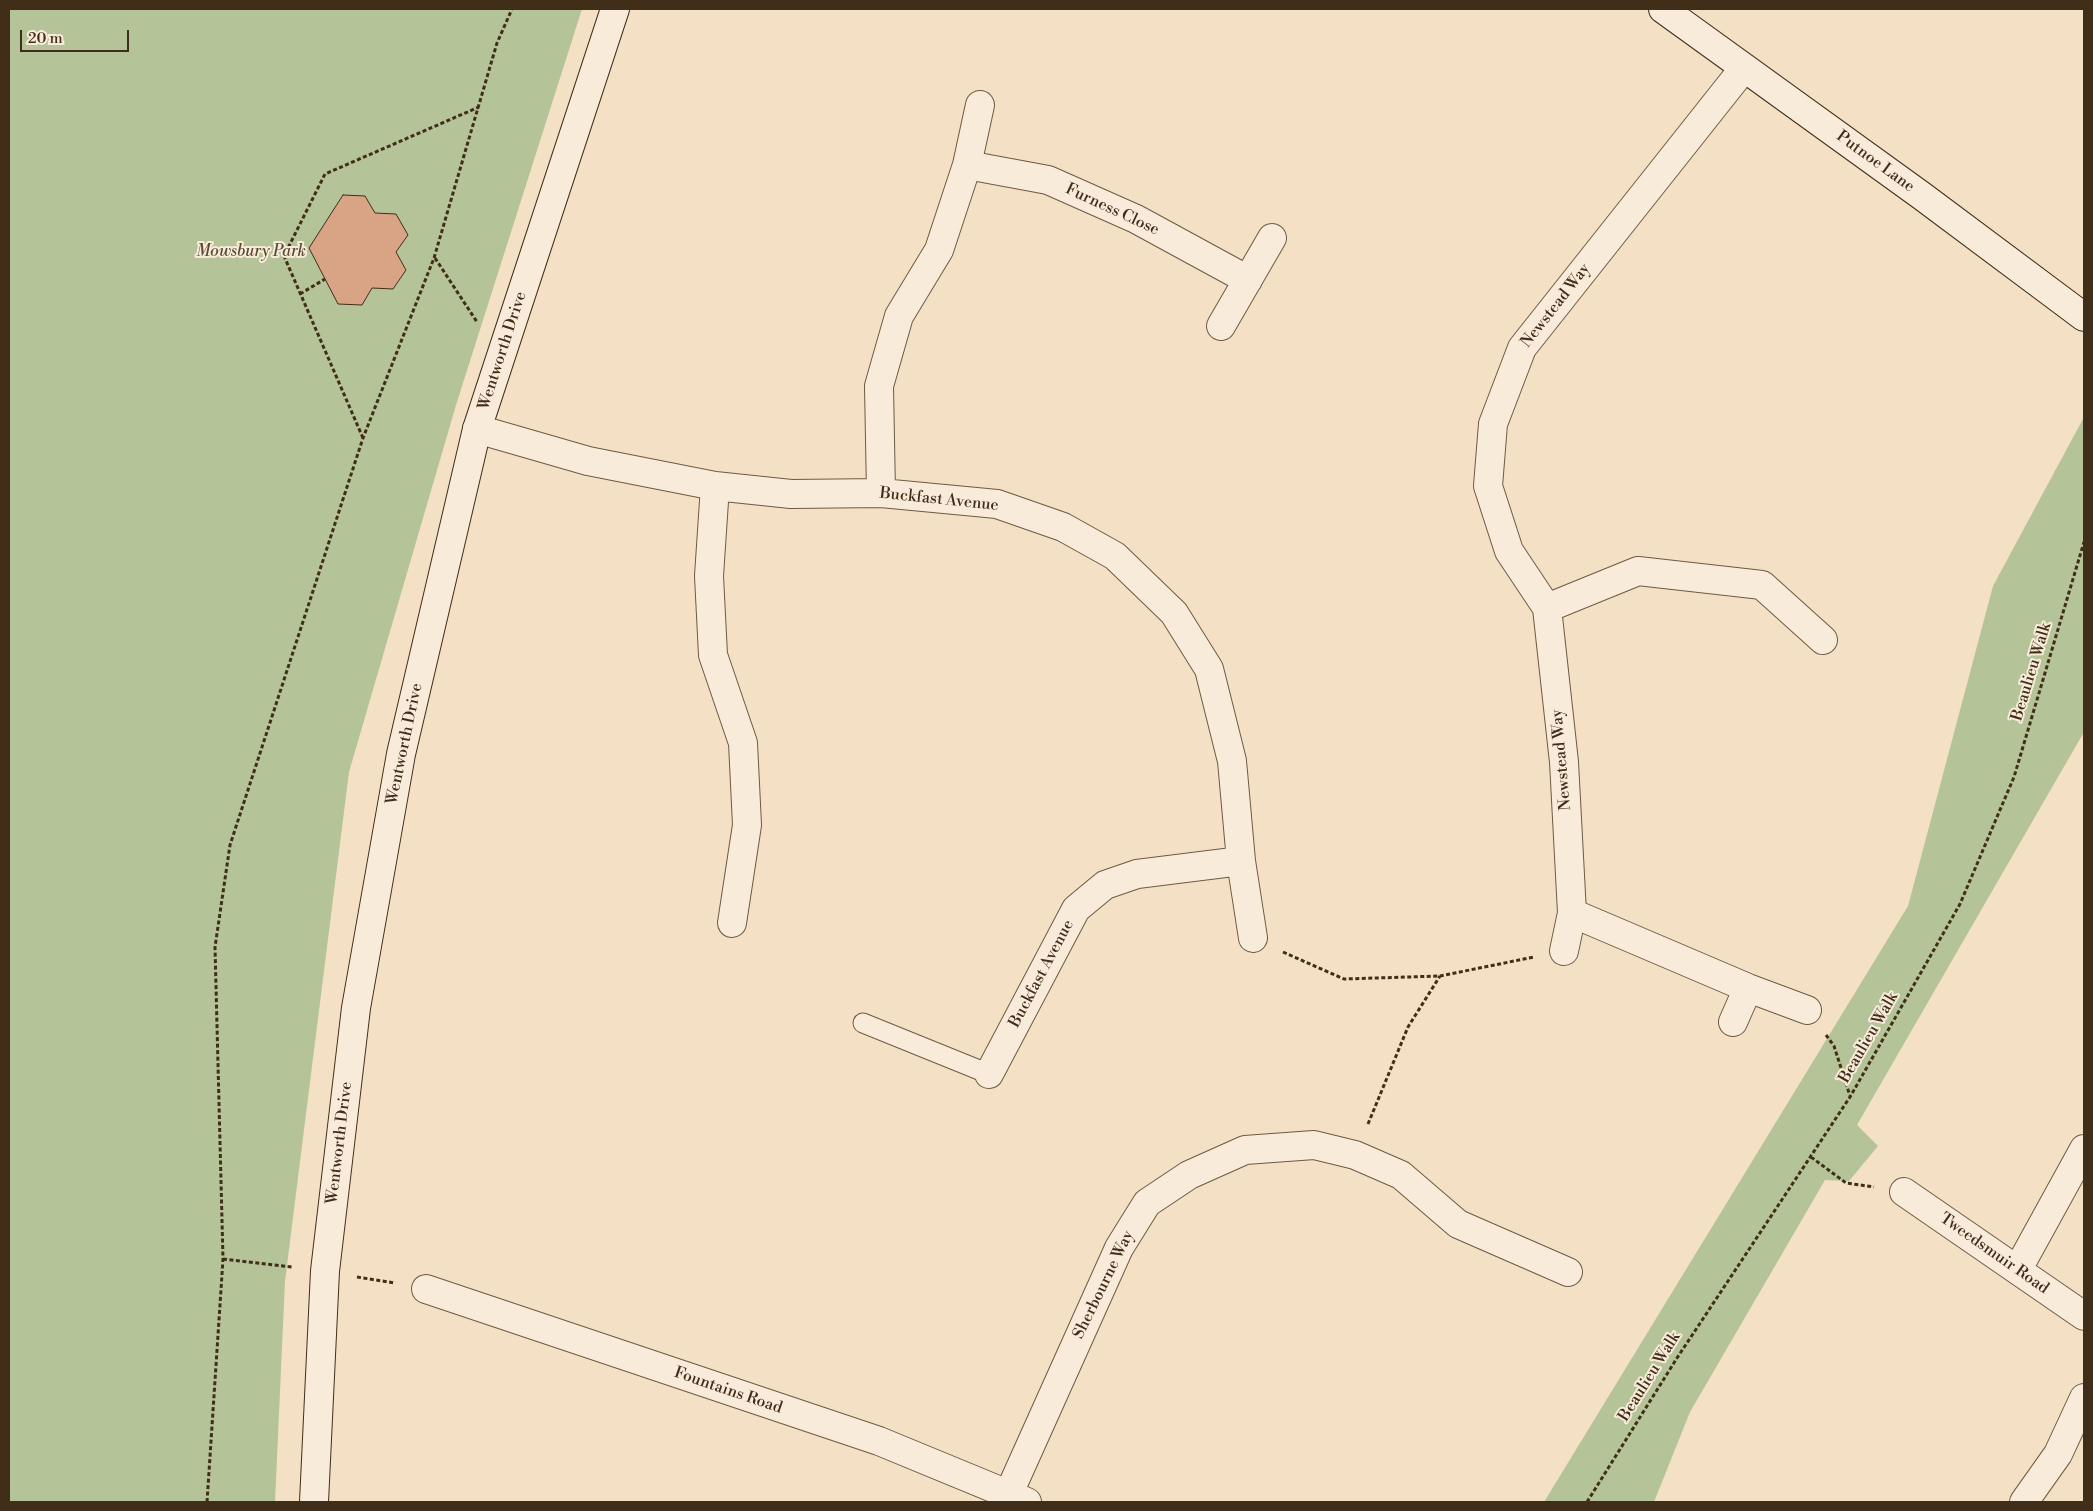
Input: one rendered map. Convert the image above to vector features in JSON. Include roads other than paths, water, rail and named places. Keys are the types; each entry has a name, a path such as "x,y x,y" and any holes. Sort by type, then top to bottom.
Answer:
{"street":[{"name":"Wentworth Drive","path":"314,1502 325,1271 356,1008 401,754 476,429 615,9"},
{"name":"Putnoe Lane","path":"1663,9 1922,196 2084,317"},
{"name":"Newstead Way","path":"1564,951 1572,913 1564,762 1547,608 1509,550 1488,486 1493,424 1522,348 1744,68"},
{"path":"881,493 879,386 899,316 939,250 967,165 980,105"},
{"name":"Furness Close","path":"967,165 1048,180 1136,219 1248,280"},
{"path":"1221,326 1272,238"},
{"name":"Buckfast Avenue","path":"476,429 588,461 715,486 791,494 881,493 997,504 1063,527 1115,556 1174,613 1209,669 1232,760 1241,861 1253,938"},
{"path":"715,486 709,576 713,655 743,743 747,825 732,923"},
{"path":"1547,608 1638,571 1762,585 1823,640"},
{"name":"Buckfast Avenue","path":"989,1074 1076,909 1105,884 1137,874 1241,861"},
{"path":"1572,913 1748,988 1807,1010"},
{"path":"1733,1022 1748,988"},
{"name":"Sherbourne Way","path":"1014,1500 1119,1248 1147,1203 1189,1175 1246,1150 1314,1145 1355,1155 1401,1175 1458,1224 1568,1272"},
{"path":"2018,1269 2084,1149"},
{"name":"Tweedsmuir Road","path":"1904,1192 2084,1316"},
{"name":"Fountains Road","path":"426,1289 879,1441 1014,1500"},
{"path":"2024,1502 2058,1454 2084,1398"}],"lane":[{"name":"Buckfast Avenue","path":"863,1023 989,1074"}],"park label":[{"name":"Mowsbury Park","path":"251,252"}]}
